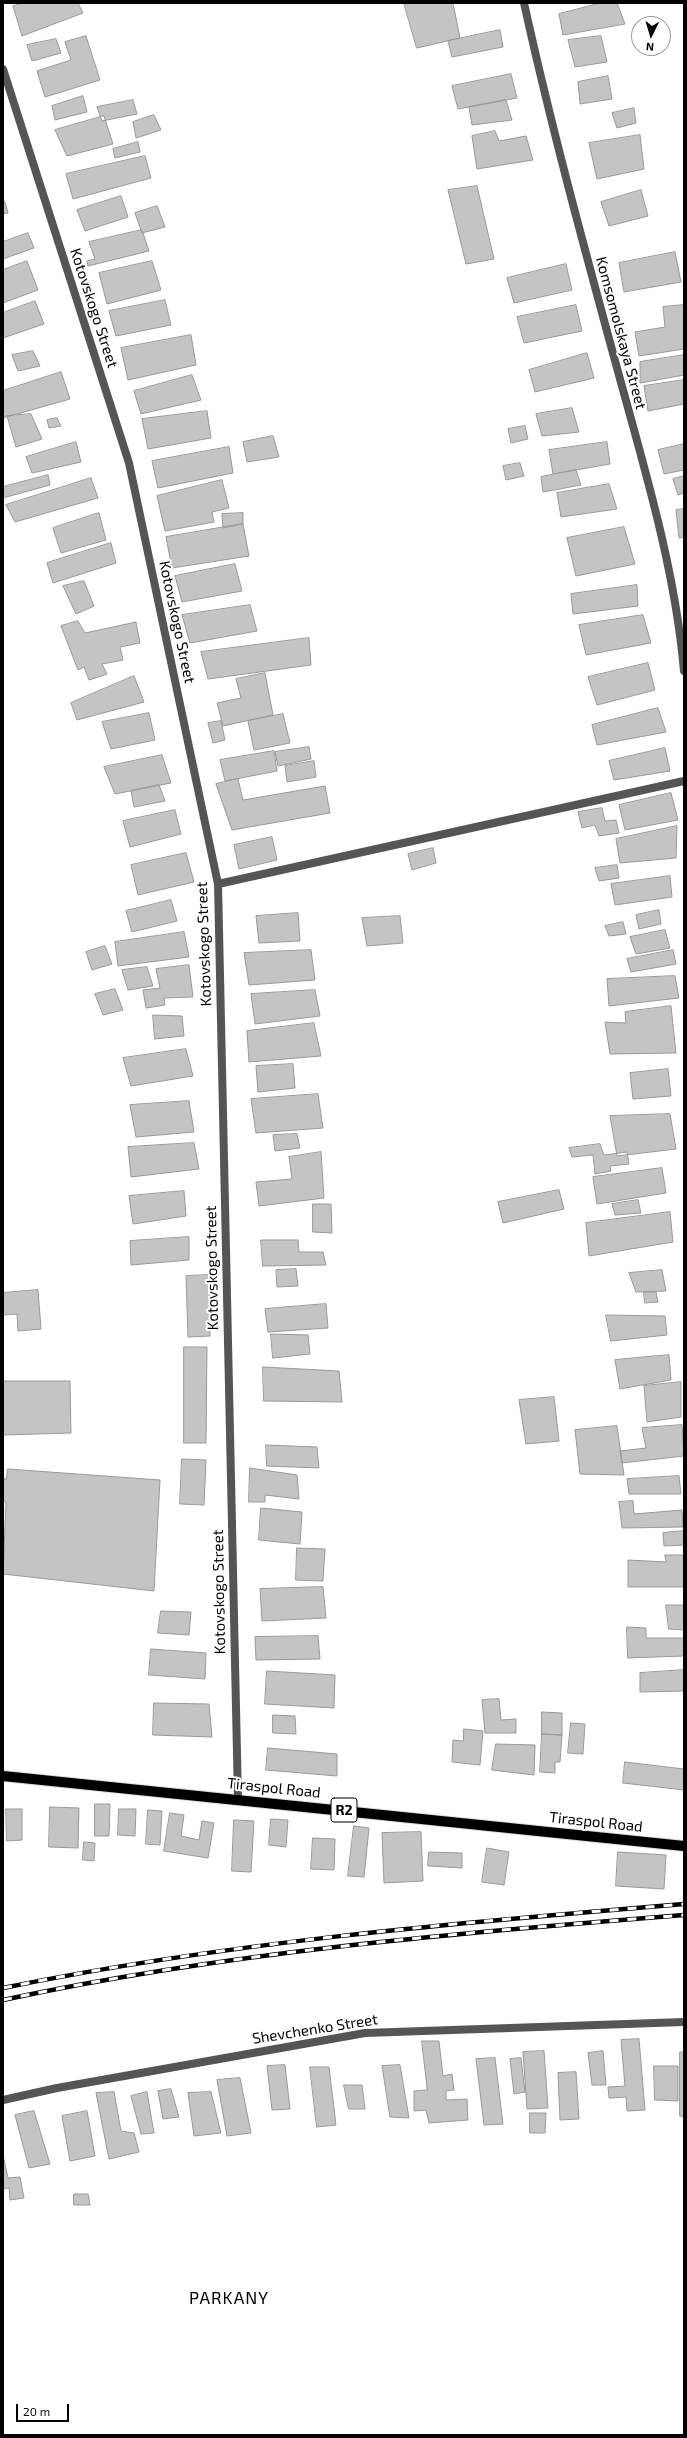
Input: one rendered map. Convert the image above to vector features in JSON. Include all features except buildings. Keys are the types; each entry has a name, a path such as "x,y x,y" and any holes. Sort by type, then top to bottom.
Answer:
{"main road":[{"name":"Tiraspol Road","path":"3,1776 684,1846"}],"street":[{"name":"Komsomolskaya Street","path":"524,3 567,186 660,530 680,631 684,671"},
{"name":"Kotovskogo Street","path":"3,69 129,464 218,884 238,1799"},
{"path":"218,884 684,781"},
{"name":"Shevchenko Street","path":"3,2100 57,2088 365,2033 684,2022"}],"railway":[{"path":"3,1988 87,1972 257,1946 427,1927 684,1904"},
{"path":"3,2000 87,1983 172,1969 342,1946 513,1929 684,1915"}],"district":[{"name":"PARKANY","path":"229,2298"}]}
